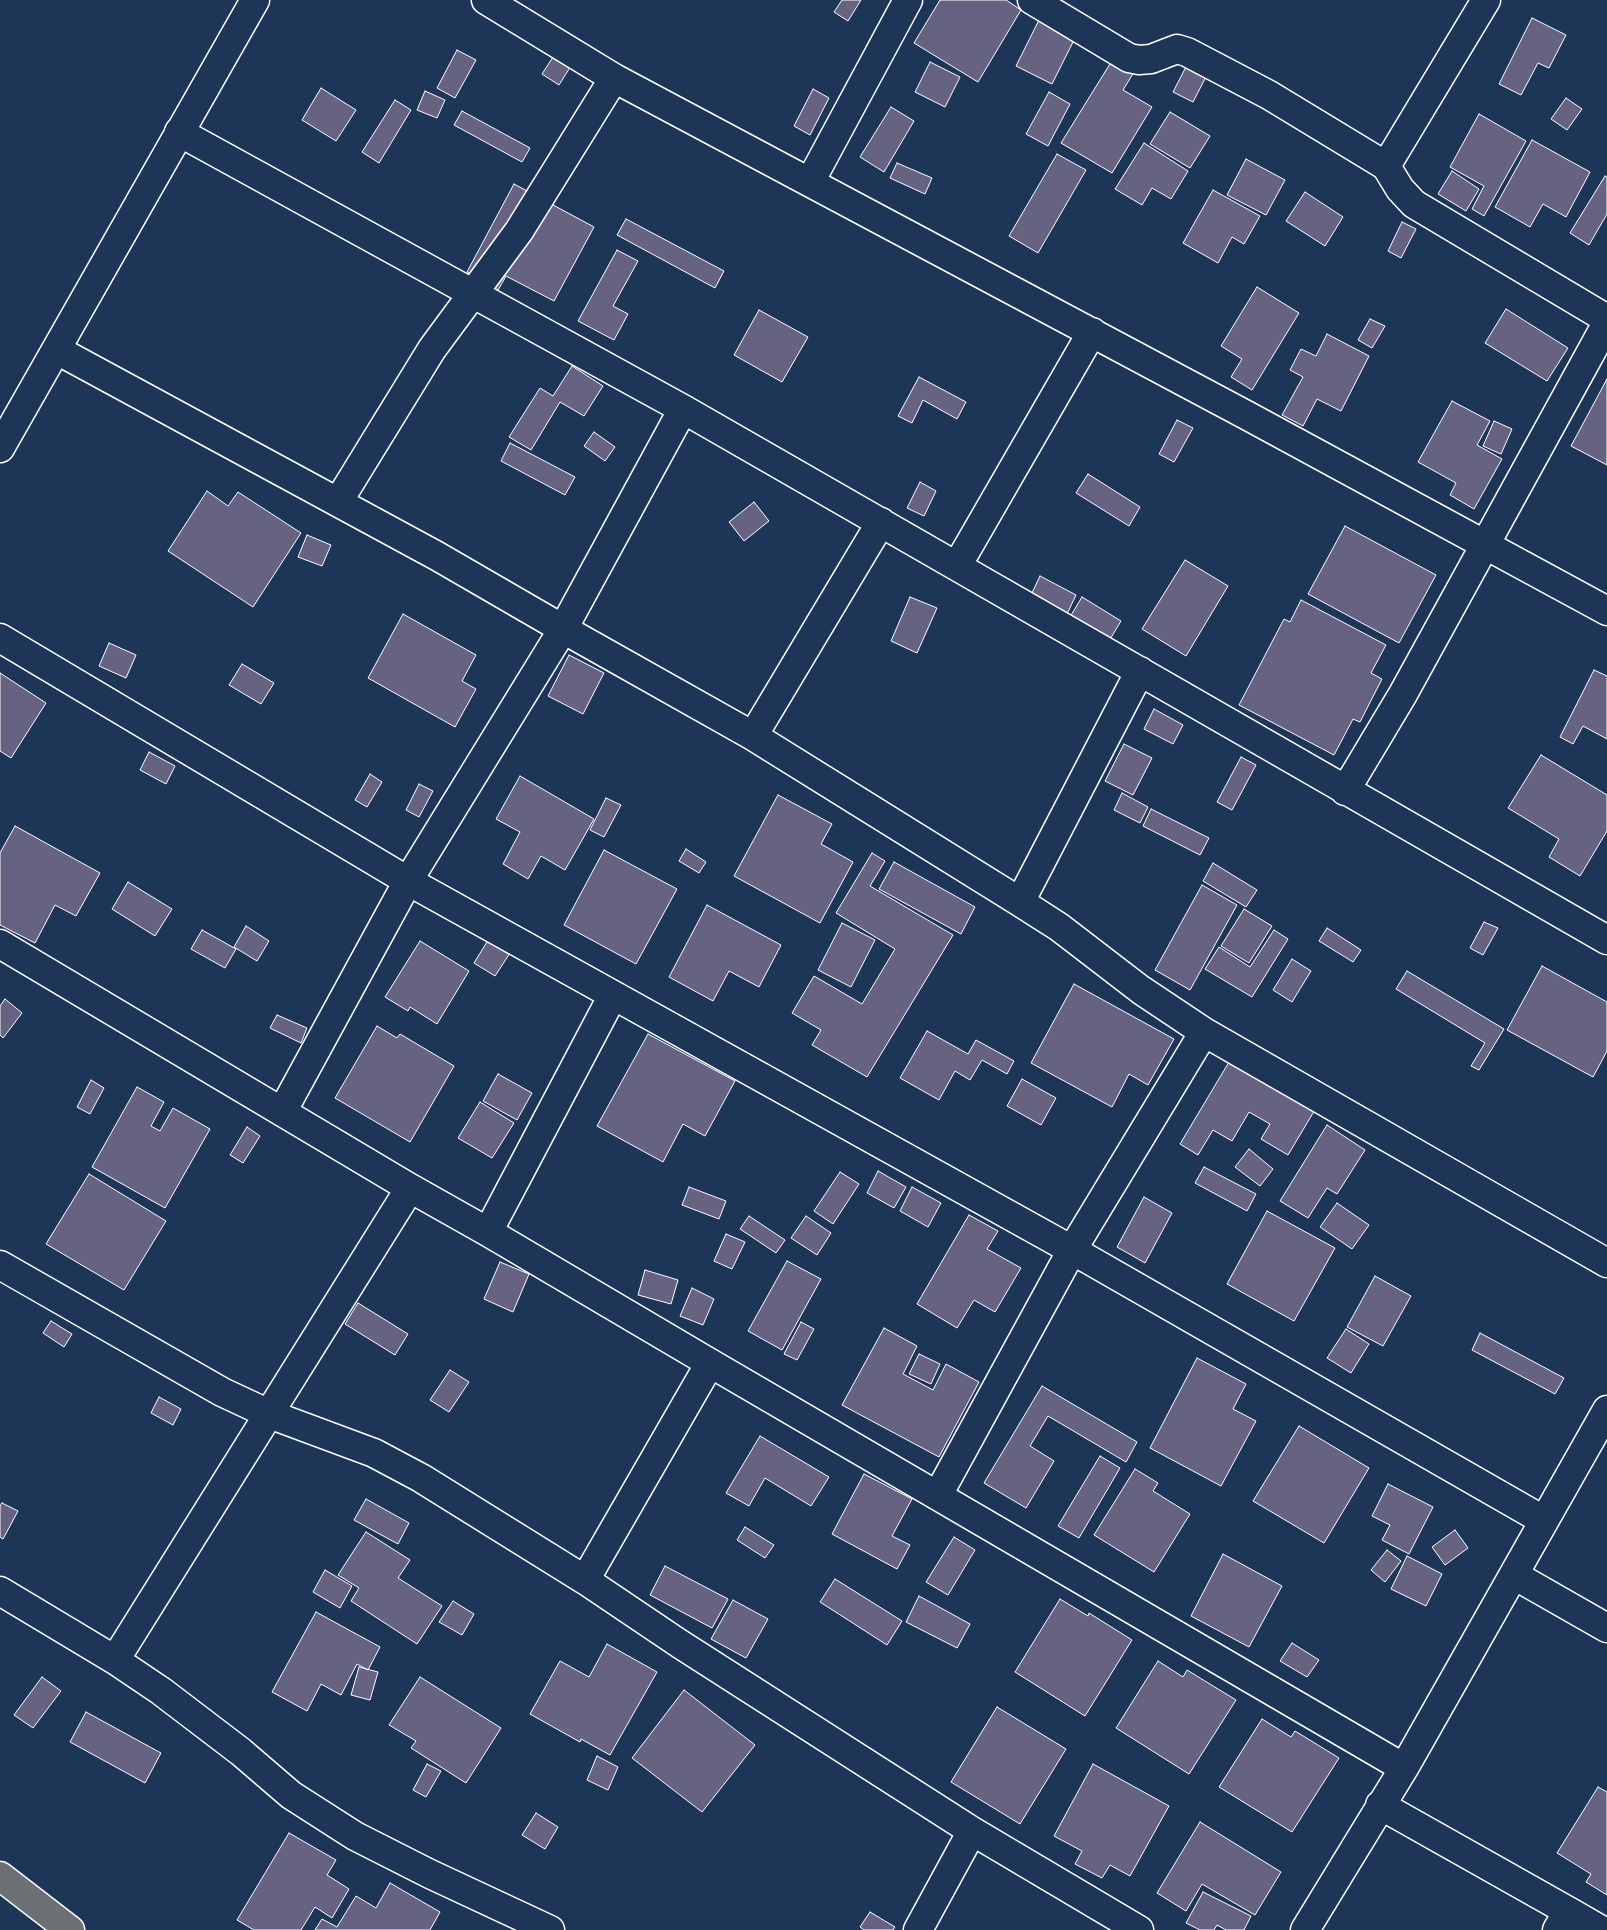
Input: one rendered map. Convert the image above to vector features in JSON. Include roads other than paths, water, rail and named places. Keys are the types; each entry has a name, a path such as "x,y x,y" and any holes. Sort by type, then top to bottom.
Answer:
{"highway":[{"path":"0,1876 70,1930"}],"street":[{"path":"0,448 255,0"},
{"path":"486,0 614,78 1092,332 1607,611"},
{"path":"810,182 908,0"},
{"path":"1032,0 1129,58 1139,60 1151,59 1178,50 1187,52 1269,95 1386,166 1400,188 1414,204 1607,319"},
{"path":"1386,166 1486,0"},
{"path":"338,502 432,348 519,231 614,78"},
{"path":"179,132 683,409 1607,940"},
{"path":"1345,791 1403,694 1607,323"},
{"path":"957,566 1092,332"},
{"path":"57,350 437,556 753,736 1059,927 1141,990 1204,1032 1607,1263"},
{"path":"282,1112 408,881 563,629 683,409"},
{"path":"753,736 881,522"},
{"path":"0,638 408,881 1072,1250 1543,1520"},
{"path":"1020,902 1140,672"},
{"path":"0,944 410,1188 1404,1768"},
{"path":"488,1232 613,995"},
{"path":"938,1495 1072,1250 1204,1032"},
{"path":"115,1660 410,1188"},
{"path":"0,1265 222,1392 269,1414 374,1453 421,1478 585,1580 680,1644 972,1831 1139,1930"},
{"path":"585,1580 710,1363"},
{"path":"1305,1930 1404,1768 1607,1410"},
{"path":"1514,1575 1607,1628"},
{"path":"0,1591 115,1660 201,1721 291,1794 355,1836 430,1874 550,1930"},
{"path":"1380,1805 1562,1921 1601,1930"},
{"path":"918,1930 972,1831"}]}
